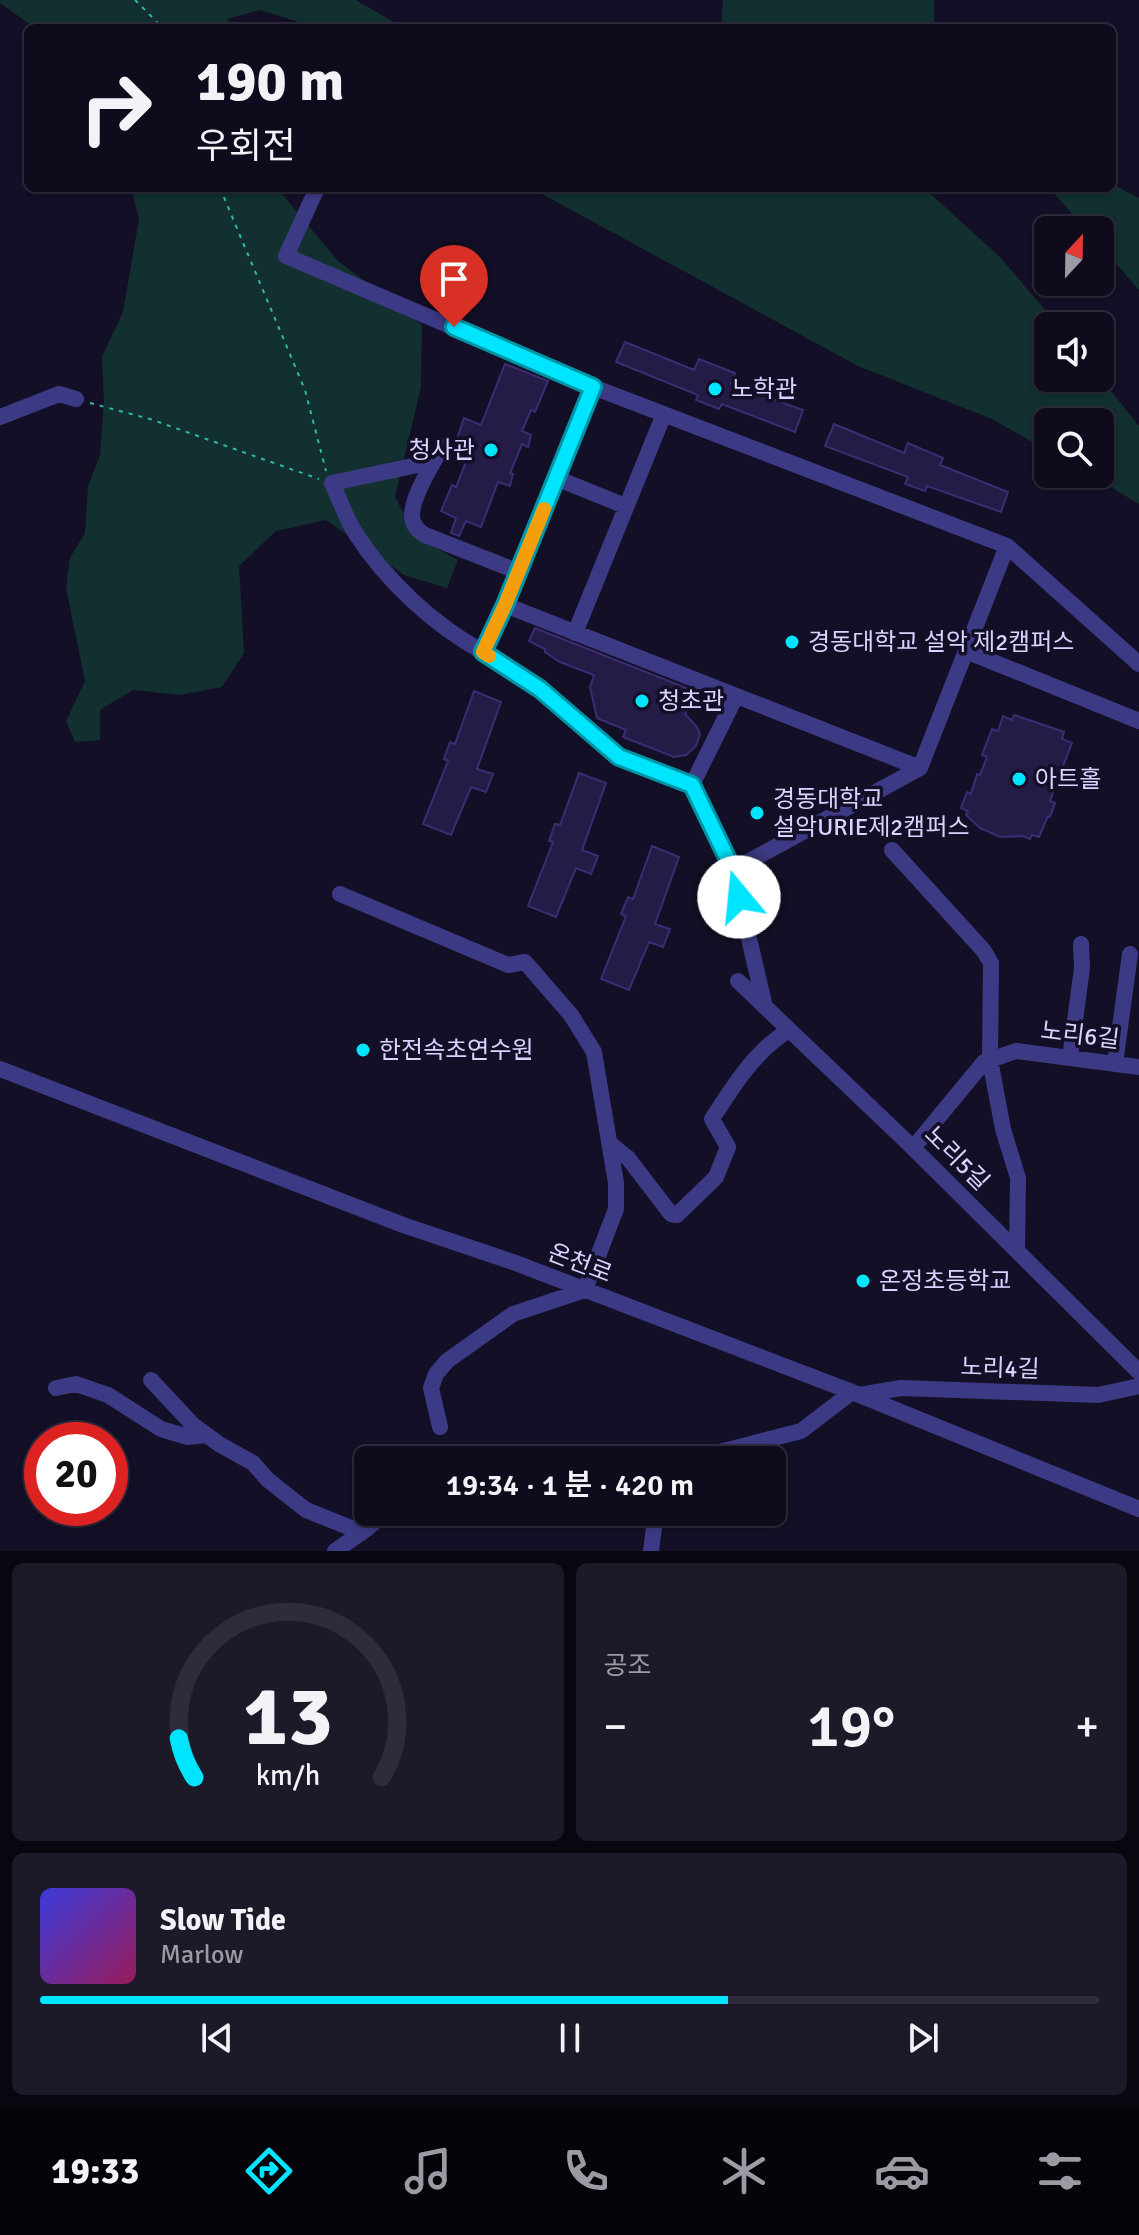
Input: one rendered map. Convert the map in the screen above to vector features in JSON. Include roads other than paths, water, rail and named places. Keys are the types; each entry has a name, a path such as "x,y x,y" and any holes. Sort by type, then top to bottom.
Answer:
{"street":[{"path":"315,192 286,256 593,387 1007,546 1139,664"},
{"path":"483,652 519,572 593,387"},
{"path":"0,417 59,394 76,399"},
{"path":"575,633 664,414"},
{"path":"444,446 432,462 414,506 412,517 417,530 519,572"},
{"path":"432,462 332,483 355,532 398,585 457,638 540,689 619,757 692,785 733,870 765,1007"},
{"path":"556,478 625,506"},
{"path":"733,870 920,768 1007,546"},
{"path":"505,605 920,768"},
{"path":"966,651 1139,721"},
{"path":"692,785 736,696"},
{"path":"892,850 984,951 991,963 990,1060 1003,1129 1018,1178 1017,1251"},
{"path":"340,894 508,965 525,962 571,1015 594,1052 616,1183 616,1209 585,1290 513,1314 447,1361 436,1374 431,1388 440,1427"},
{"path":"1070,1058 1082,968 1081,944"},
{"path":"1115,1064 1130,954"},
{"name":"노리5길","path":"738,981 913,1148 1139,1372"},
{"path":"609,1143 628,1158 671,1214 677,1215 716,1177 728,1147 712,1119 739,1079 772,1041 789,1030"},
{"name":"노리6길","path":"990,1060 1016,1051 1139,1067"},
{"path":"913,1148 984,1062 990,1060"},
{"name":"온천로","path":"0,1069 856,1394 1139,1509"},
{"path":"151,1380 193,1425 253,1463 268,1480 306,1510 361,1532"},
{"path":"56,1388 76,1384 108,1395 161,1429 188,1437 206,1435"},
{"name":"노리4길","path":"856,1394 901,1388 1098,1395 1139,1386"},
{"path":"743,1446 801,1431 856,1394"},
{"path":"335,1551 368,1526"},
{"path":"651,1551 654,1526"}],"place":[{"name":"노학관","path":"715,389"},
{"name":"청사관","path":"491,450"},
{"name":"경동대학교 설악 제2캠퍼스","path":"792,642"},
{"name":"청초관","path":"642,701"},
{"name":"아트홀","path":"1019,779"},
{"name":"경동대학교 설악URIE제2캠퍼스","path":"757,813"},
{"name":"한전속초연수원","path":"363,1050"},
{"name":"온정초등학교","path":"863,1281"}]}
